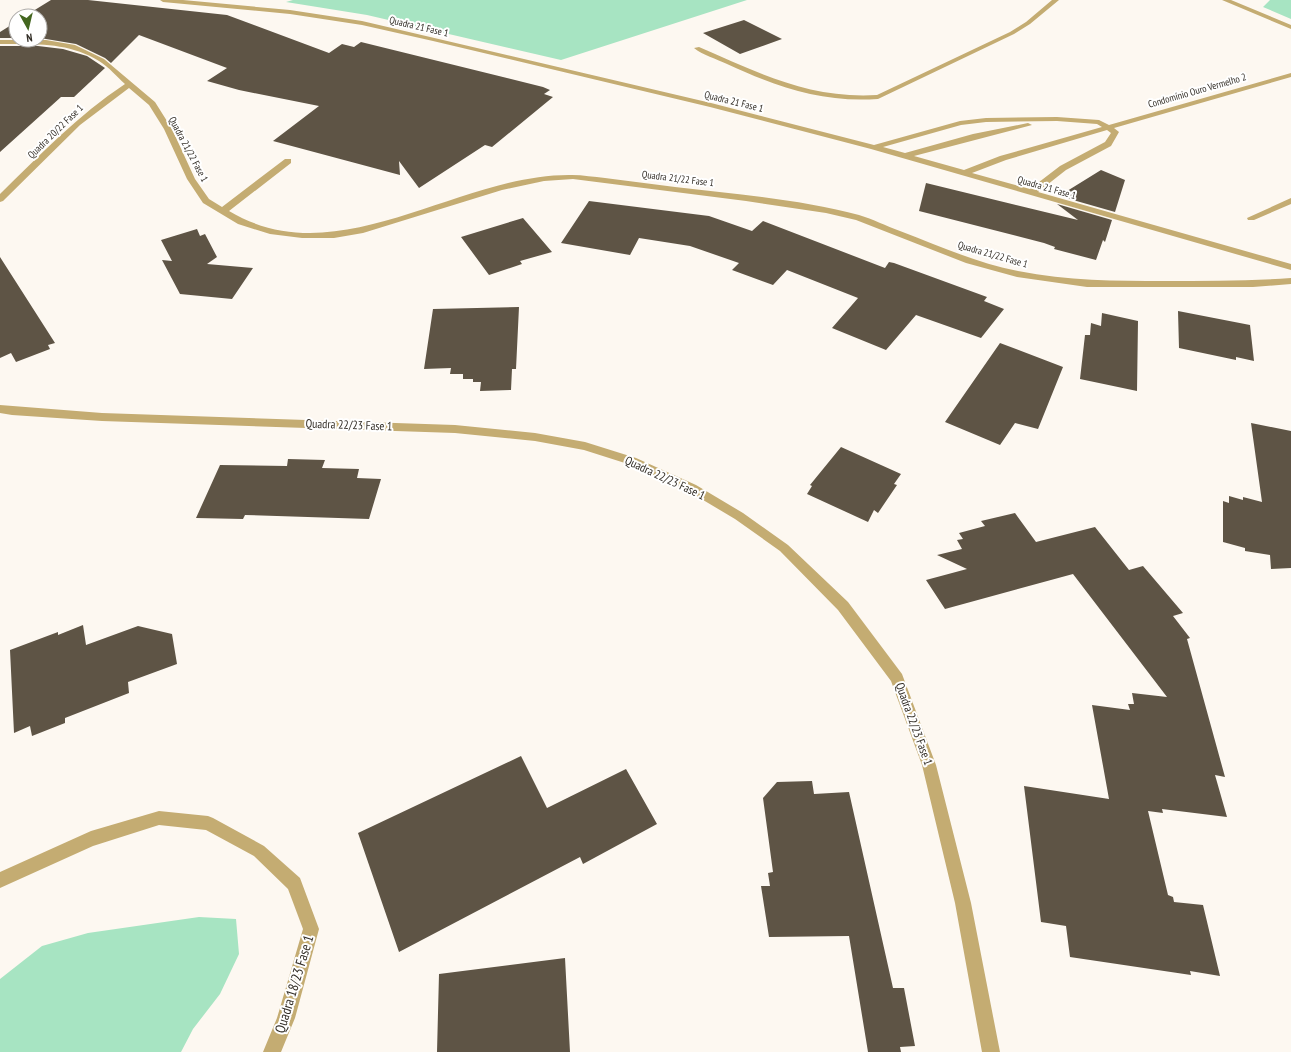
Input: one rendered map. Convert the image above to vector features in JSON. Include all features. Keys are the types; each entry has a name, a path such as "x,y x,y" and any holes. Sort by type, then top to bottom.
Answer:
{"street":[{"name":"Quadra 21 Fase 1","path":"163,0 290,12 362,23 711,105 874,147 1291,267"},
{"path":"697,48 787,86 813,93 859,100 878,97 1012,33 1028,24 1056,0"},
{"path":"1225,0 1238,2 1291,27"},
{"name":"Quadra 21/22 Fase 1","path":"0,42 46,42 75,47 102,60 152,104 168,129 191,179 206,201 241,222 270,231 302,236 334,235 363,230 394,222 500,188 544,179 573,177 739,197 826,210 858,218 970,261 1017,274 1087,284 1253,284 1291,281"},
{"name":"Condomínio Ouro Vermelho 2","path":"964,173 1003,158 1291,75"},
{"name":"Quadra 20/22 Fase 1","path":"0,199 83,117 107,97 130,84"},
{"path":"905,156 976,136 1057,119"},
{"path":"874,147 960,123 986,120 1057,119 1096,122 1108,127 1115,133 1108,144 1063,168 1031,193"},
{"path":"223,211 288,160"},
{"path":"1251,218 1291,201"},
{"name":"Quadra 22/23 Fase 1","path":"0,409 102,417 456,429 535,437 585,446 632,461 692,488 739,516 784,548 842,606 897,678 929,765 933,780 963,902 991,1052"},
{"name":"Quadra 18/23 Fase 1","path":"0,880 92,839 159,818 208,823 259,851 294,884 311,929 286,1018 272,1052"}],"green space":[{"path":"293,0 747,0 561,60 367,15 286,2"},
{"path":"1270,0 1291,0 1291,19 1263,7"},
{"path":"199,917 236,919 239,954 220,994 193,1029 181,1052 0,1052 0,979 42,946 88,933"}],"building":[{"path":"51,0 88,0 227,15 329,53 342,44 354,47 361,42 543,87 550,90 544,94 553,97 492,147 485,145 419,188 399,161 400,175 273,141 319,106 239,90 207,81 227,68 139,35 111,63 105,58 76,44 48,39 48,8 38,8"},
{"path":"744,20 782,39 740,54 703,33"},
{"path":"8,27 8,38 0,38 0,32"},
{"path":"0,46 8,46 8,48 48,47 63,49 87,56 105,68 74,97 61,97 0,152"},
{"path":"1101,170 1125,180 1115,212 1059,196"},
{"path":"926,183 1078,220 1057,204 1112,220 1105,242 1103,240 1096,260 1054,249 1055,247 1044,243 919,211"},
{"path":"589,201 709,216 752,231 763,221 885,268 889,262 894,263 987,297 984,301 1004,309 981,338 916,315 886,350 832,328 858,298 787,270 773,285 732,270 739,263 690,246 639,238 630,255 561,243"},
{"path":"523,218 552,252 520,261 522,264 489,275 461,237"},
{"path":"197,229 200,236 205,234 217,257 207,264 253,268 232,299 180,294 162,260 172,261 161,240"},
{"path":"0,257 55,343 48,345 50,349 16,362 11,353 0,358"},
{"path":"519,307 516,369 512,369 511,390 480,391 481,382 473,382 473,379 463,379 463,374 450,374 451,368 424,369 433,309"},
{"path":"1178,311 1250,325 1254,361 1236,357 1236,360 1179,348"},
{"path":"1102,313 1138,321 1137,391 1080,379 1085,335 1090,335 1091,323 1101,326"},
{"path":"1000,343 1063,367 1038,429 1015,423 1000,445 945,422"},
{"path":"1251,423 1291,431 1291,568 1271,569 1270,555 1245,551 1245,548 1223,542 1223,501 1229,503 1229,496 1243,500 1243,497 1262,502"},
{"path":"841,447 901,474 894,484 897,485 878,513 874,510 868,522 807,494 812,486 810,485"},
{"path":"288,459 325,460 322,468 359,469 357,478 381,479 369,519 245,515 243,519 196,518 220,465 287,466"},
{"path":"1015,513 1036,542 1095,527 1129,570 1143,566 1183,613 1173,616 1190,638 1187,639 1225,777 1215,775 1227,817 1162,809 1163,813 1148,811 1168,895 1173,897 1174,902 1203,905 1220,976 1190,971 1191,975 1070,957 1066,926 1041,922 1024,786 1109,799 1092,705 1130,710 1128,704 1134,704 1132,693 1167,697 1073,574 945,609 926,580 967,569 937,555 962,549 957,540 963,539 959,533 985,526 981,521"},
{"path":"83,625 86,645 138,626 172,634 177,664 128,682 129,693 65,718 65,723 32,736 30,726 14,733 10,650 58,632 58,635"},
{"path":"521,756 547,808 626,769 657,824 583,864 580,857 399,952 358,833"},
{"path":"812,781 814,794 849,792 893,988 904,988 915,1046 900,1047 901,1052 868,1052 849,936 769,937 761,886 770,886 768,873 773,872 763,798 777,782"},
{"path":"565,958 570,1052 437,1052 439,974"}]}
